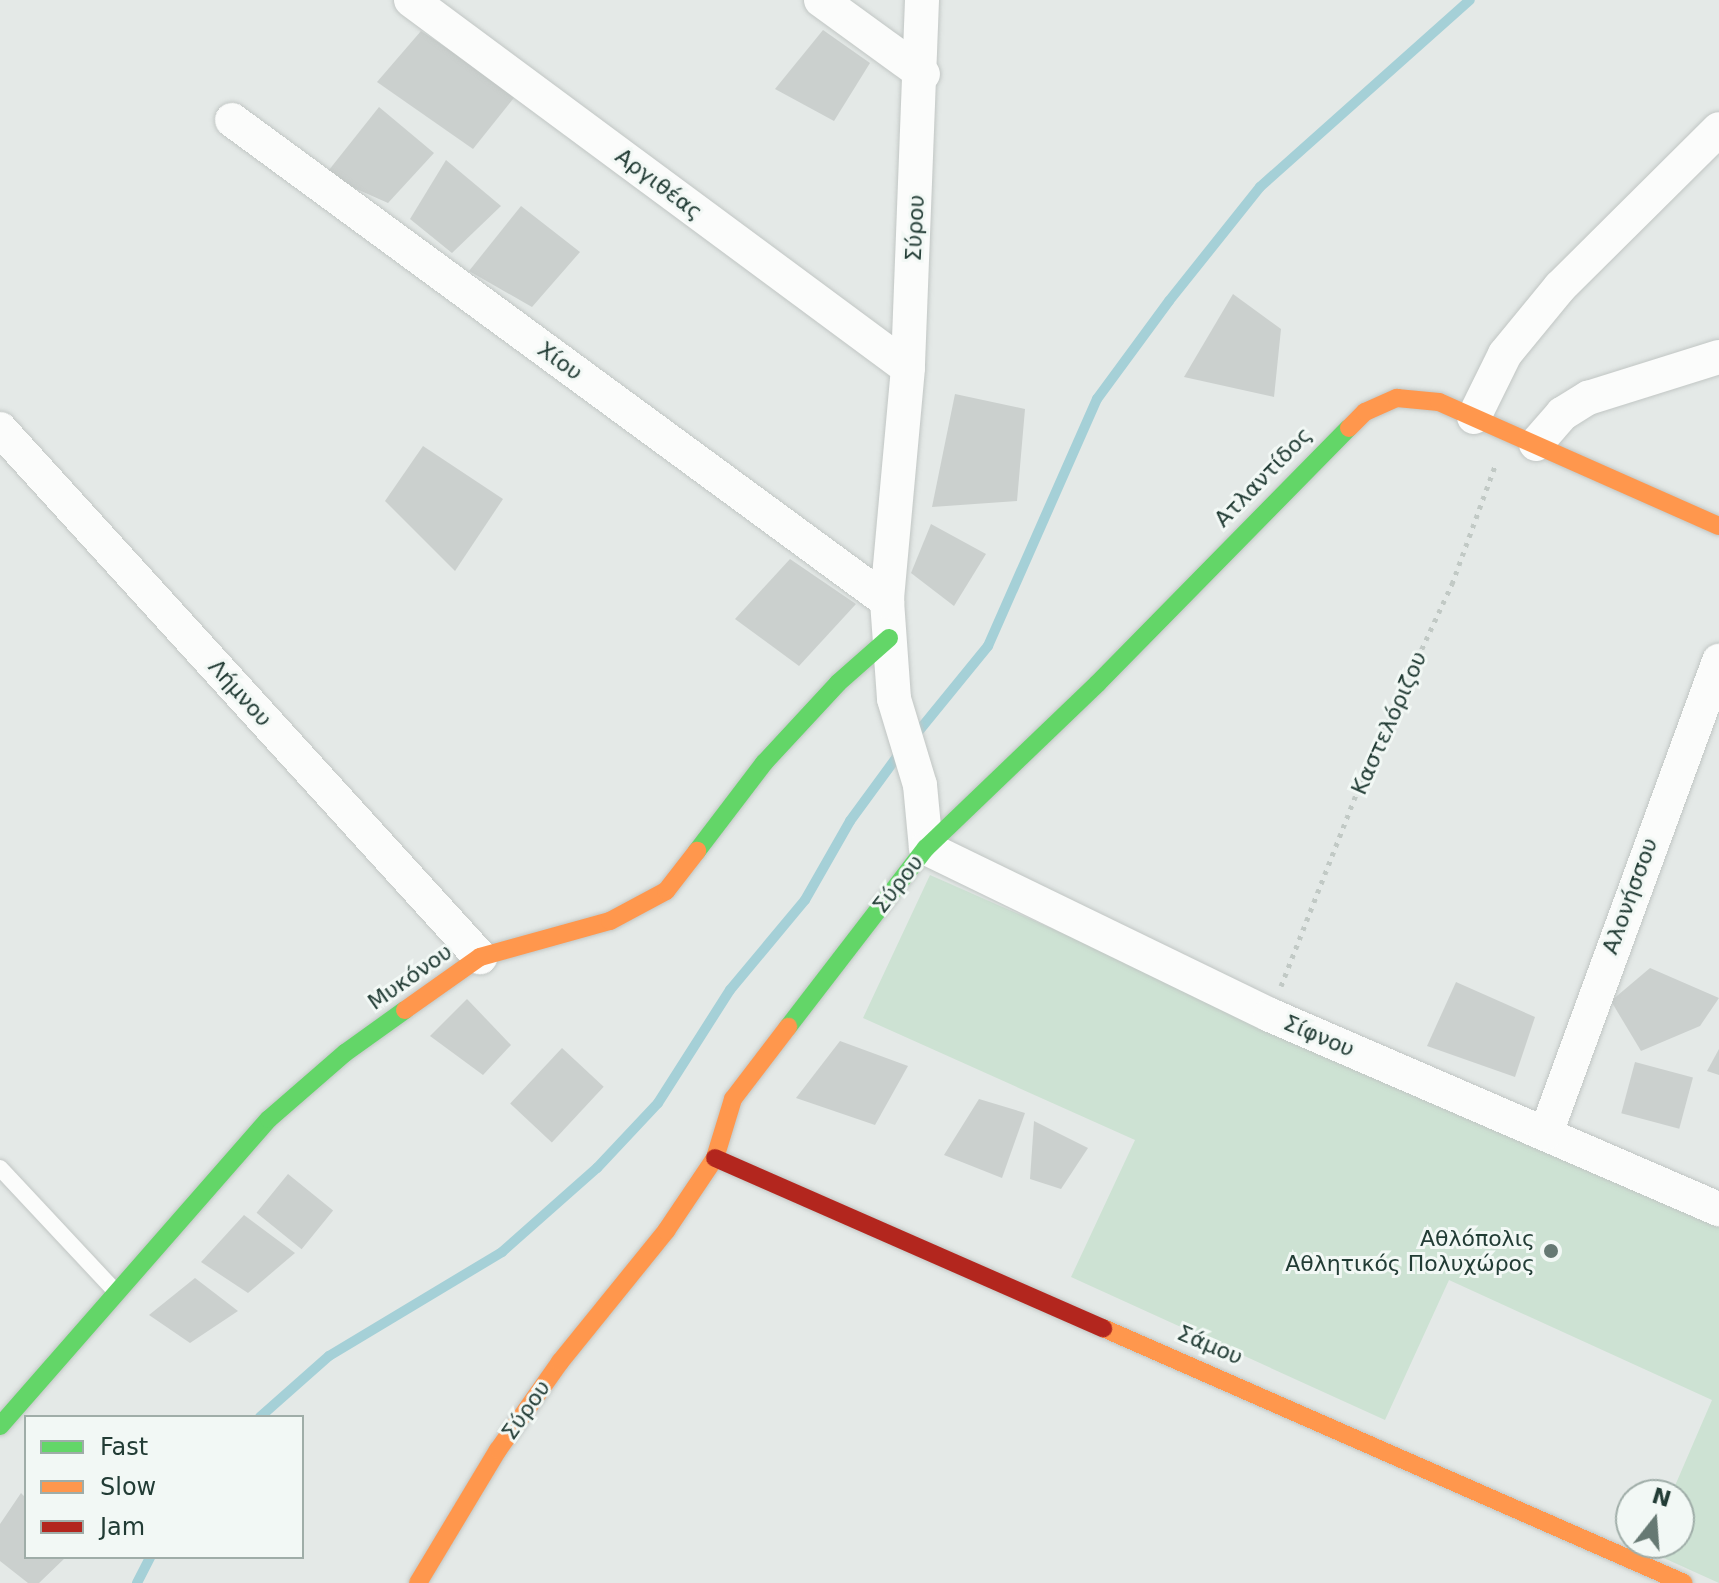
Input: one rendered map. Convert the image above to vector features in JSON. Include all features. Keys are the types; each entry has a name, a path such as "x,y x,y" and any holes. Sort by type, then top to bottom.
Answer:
{"street":[{"name":"Αργιθέας","path":"411,0 908,368"},
{"path":"821,0 923,74"},
{"name":"Σύρου","path":"418,1583 506,1438 666,1231 715,1158 733,1099 926,848 920,785 894,699 887,601 908,368 923,74 922,0"},
{"name":"Χίου","path":"232,120 887,601"},
{"path":"1474,417 1505,354 1560,287 1719,129"},
{"path":"1522,438 1588,398 1719,357"},
{"name":"Ατλαντίδος","path":"926,848 1097,684 1365,412 1397,398 1439,402 1719,526"},
{"name":"Λήμνου","path":"0,429 480,957"},
{"name":"Μυκόνου","path":"0,1426 269,1119 345,1053 480,957 610,921 666,891 764,763 838,683 889,638"},
{"name":"Αλονήσσου","path":"1546,1133 1719,661"},
{"name":"Σίφνου","path":"926,848 1270,1015 1719,1209"},
{"name":"Σάμου","path":"715,1158 1684,1583"}],"lane":[{"path":"0,1168 118,1294"}],"path":[{"name":"Καστελόριζου","path":"1270,1015 1367,767 1522,438"}],"green space":[{"name":"Αθλόπολις Αθλητικός Πολυχώρος","path":"930,875 1719,1222 1719,1583 1666,1559 1695,1559 1695,1479 1678,1479 1712,1400 1449,1280 1385,1420 1071,1277 1135,1140 863,1018"}],"building":[{"path":"823,30 870,63 834,121 775,89"},
{"path":"421,31 517,94 473,149 377,82"},
{"path":"379,107 434,153 388,203 325,175"},
{"path":"446,160 501,206 452,253 410,219"},
{"path":"521,206 580,252 532,307 469,271"},
{"path":"1233,294 1281,329 1274,397 1184,377"},
{"path":"955,394 1025,409 1017,501 932,507"},
{"path":"423,446 503,499 455,571 385,501"},
{"path":"931,524 986,554 954,606 911,573"},
{"path":"790,559 856,604 799,666 735,619"},
{"path":"1650,968 1719,998 1700,1026 1641,1051 1611,1001"},
{"path":"1456,982 1535,1017 1515,1077 1427,1046"},
{"path":"467,999 511,1045 483,1075 430,1036"},
{"path":"840,1041 908,1066 875,1125 796,1098"},
{"path":"562,1048 604,1087 552,1142 510,1104"},
{"path":"1719,1049 1719,1075 1707,1071"},
{"path":"1635,1062 1693,1078 1679,1129 1621,1113"},
{"path":"979,1099 1025,1113 1002,1178 944,1155"},
{"path":"1034,1121 1088,1148 1061,1189 1030,1179"},
{"path":"288,1174 333,1211 302,1249 257,1213"},
{"path":"244,1215 295,1253 248,1293 201,1262"},
{"path":"195,1278 238,1311 190,1343 149,1315"},
{"path":"21,1493 24,1496 24,1559 64,1559 39,1583 28,1583 0,1561 0,1524"}],"waterway":[{"path":"913,738 988,646 1097,399 1169,301 1260,187 1470,0"},
{"path":"262,1415 329,1356 502,1252 597,1168 658,1103 730,990 805,900 850,821 902,750"},
{"path":"137,1583 149,1559"}],"traffic: fast":[{"path":"788,1027 926,848 1097,684 1349,428"},
{"path":"697,851 764,763 838,683 889,638"},
{"path":"0,1426 269,1119 345,1053 405,1010"}],"traffic: slow":[{"path":"1349,428 1365,412 1397,398 1439,402 1719,526"},
{"path":"405,1010 480,957 610,921 666,891 697,851"},
{"path":"418,1583 498,1450 560,1362 666,1231 715,1158 733,1099 788,1027"},
{"path":"1103,1328 1684,1583"}],"traffic: jam":[{"path":"715,1158 1103,1328"}],"place":[{"name":"Αθλόπολις Αθλητικός Πολυχώρος","path":"1551,1251"}]}
